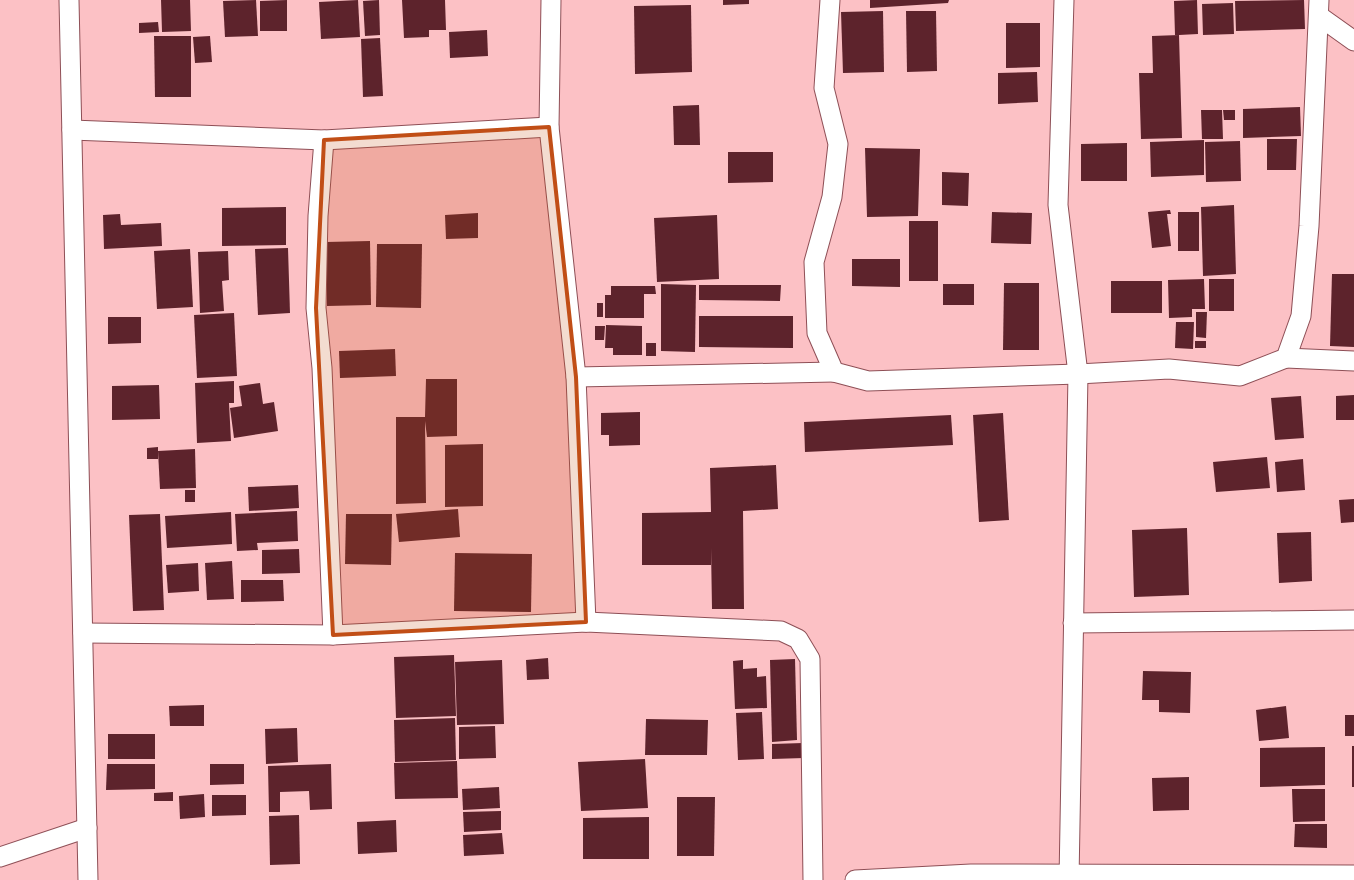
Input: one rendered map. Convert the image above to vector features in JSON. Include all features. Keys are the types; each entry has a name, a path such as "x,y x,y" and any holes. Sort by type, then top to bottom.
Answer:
{"street":[{"path":"69,0 88,880"},
{"path":"551,0 549,128 576,377 586,622"},
{"path":"830,0 824,88 838,144 832,197 814,262 817,333 834,372"},
{"path":"1064,0 1058,205 1078,374 1069,877"},
{"path":"1286,358 1301,316 1309,226 1319,8"},
{"path":"1319,8 1354,41"},
{"path":"72,130 324,140 549,128"},
{"path":"324,140 317,236 316,308 322,368 333,636"},
{"path":"576,377 834,372 868,381 1169,369 1240,376 1286,358 1354,361"},
{"path":"1073,623 1354,620"},
{"path":"83,633 333,636 586,622 781,631 798,639 810,659 813,880"},
{"path":"0,857 87,828"},
{"path":"855,880 970,874 1069,877 1354,875"}],"highlighted area":[{"path":"549,127 576,377 586,622 333,635 316,308 324,140"}],"building":[{"path":"161,0 190,0 191,31 162,32"},
{"path":"256,0 258,36 225,37 223,1"},
{"path":"287,0 287,31 260,31 260,1"},
{"path":"358,0 360,37 321,39 319,2"},
{"path":"379,0 380,35 365,36 363,1"},
{"path":"402,0 445,0 446,30 429,30 429,37 404,38"},
{"path":"723,0 749,0 749,4 723,5"},
{"path":"870,0 949,0 948,3 870,8"},
{"path":"1197,0 1198,34 1175,35 1174,1"},
{"path":"1304,0 1305,29 1236,31 1235,1"},
{"path":"1233,3 1234,34 1203,35 1202,4"},
{"path":"691,5 692,72 635,74 634,6"},
{"path":"883,11 884,72 843,73 841,12"},
{"path":"906,11 936,11 937,71 907,72"},
{"path":"158,22 159,32 139,33 139,23"},
{"path":"1006,23 1040,23 1040,67 1006,68"},
{"path":"487,30 488,56 450,58 449,32"},
{"path":"1179,35 1182,138 1141,139 1139,73 1153,73 1152,36"},
{"path":"154,36 191,36 191,97 155,97"},
{"path":"210,36 212,62 195,63 193,37"},
{"path":"380,38 383,96 363,97 361,39"},
{"path":"1037,72 1038,102 998,104 998,73"},
{"path":"699,105 700,145 674,145 673,106"},
{"path":"1300,107 1301,136 1243,138 1243,109"},
{"path":"1201,110 1222,110 1223,139 1202,139"},
{"path":"1223,110 1235,110 1235,120 1224,120"},
{"path":"1267,139 1297,139 1296,170 1267,170"},
{"path":"1204,140 1204,175 1151,177 1150,142"},
{"path":"1240,141 1241,181 1206,182 1205,142"},
{"path":"1127,143 1127,181 1081,181 1081,144"},
{"path":"865,148 920,149 918,216 867,217"},
{"path":"728,152 773,152 773,182 728,183"},
{"path":"942,172 969,173 968,206 942,205"},
{"path":"1234,205 1236,274 1203,276 1201,207"},
{"path":"286,207 286,245 222,246 222,208"},
{"path":"1170,210 1171,214 1167,214 1171,246 1152,248 1148,212"},
{"path":"992,212 1032,213 1031,244 991,243"},
{"path":"1178,212 1199,212 1199,251 1178,251"},
{"path":"478,213 478,238 446,239 445,215"},
{"path":"120,214 121,225 161,223 162,246 104,249 103,215"},
{"path":"717,215 719,279 657,282 654,218"},
{"path":"909,221 938,221 938,281 909,281"},
{"path":"370,241 371,305 327,306 326,242"},
{"path":"377,244 422,244 421,308 376,307"},
{"path":"288,248 290,313 258,315 255,249"},
{"path":"190,249 193,307 157,309 154,251"},
{"path":"228,251 229,280 222,281 224,311 200,313 198,252"},
{"path":"852,259 900,259 900,287 852,286"},
{"path":"1332,274 1354,274 1354,347 1330,346"},
{"path":"1204,279 1205,309 1192,309 1192,317 1169,318 1168,280"},
{"path":"1209,279 1234,279 1234,311 1209,311"},
{"path":"1111,281 1162,281 1162,313 1111,313"},
{"path":"1004,283 1039,283 1039,350 1003,350"},
{"path":"661,284 696,285 695,352 661,351"},
{"path":"943,284 974,284 974,305 943,305"},
{"path":"699,285 781,285 780,301 699,300"},
{"path":"611,286 655,286 656,294 644,294 644,318 605,318 605,295 611,295"},
{"path":"597,303 603,303 603,317 597,317"},
{"path":"1196,312 1207,312 1206,338 1196,337"},
{"path":"234,313 237,376 197,378 194,315"},
{"path":"699,316 793,316 793,348 699,347"},
{"path":"108,317 141,317 141,343 108,344"},
{"path":"1176,322 1194,322 1193,349 1175,348"},
{"path":"606,325 642,326 642,355 613,355 613,348 605,348"},
{"path":"595,326 605,326 604,340 595,340"},
{"path":"1195,341 1206,341 1206,348 1195,348"},
{"path":"646,343 656,343 656,356 646,356"},
{"path":"395,349 396,376 340,378 339,351"},
{"path":"426,379 457,379 457,436 427,437 425,421 426,503 396,504 396,417 425,417"},
{"path":"234,381 234,403 229,403 231,441 197,443 195,383"},
{"path":"260,383 263,404 274,402 278,431 234,438 230,408 242,406 239,386"},
{"path":"159,385 160,419 112,420 112,386"},
{"path":"1354,395 1354,420 1336,420 1336,396"},
{"path":"1301,396 1304,438 1275,440 1271,398"},
{"path":"640,412 640,445 609,446 609,435 601,435 601,413"},
{"path":"1003,413 1009,520 979,522 973,415"},
{"path":"951,415 953,445 805,452 804,422"},
{"path":"483,444 483,506 445,507 445,445"},
{"path":"158,447 158,459 147,459 147,448"},
{"path":"195,449 196,488 160,489 158,451"},
{"path":"1267,457 1270,488 1216,492 1213,462"},
{"path":"1303,459 1305,490 1277,492 1275,462"},
{"path":"776,465 778,509 743,511 744,609 712,609 711,548 711,565 642,565 642,513 711,512 710,468"},
{"path":"298,485 299,508 249,511 248,487"},
{"path":"185,490 195,490 195,502 185,502"},
{"path":"1354,499 1354,522 1341,523 1339,500"},
{"path":"458,509 460,537 399,542 396,514"},
{"path":"297,511 298,541 257,543 258,550 237,551 235,514"},
{"path":"231,512 232,544 167,548 165,516"},
{"path":"160,514 164,610 133,611 129,515"},
{"path":"346,514 392,514 391,565 345,564"},
{"path":"1187,528 1189,595 1134,597 1132,530"},
{"path":"1311,532 1312,581 1279,583 1277,533"},
{"path":"299,549 300,573 262,574 262,550"},
{"path":"455,553 532,554 531,612 454,611"},
{"path":"232,561 234,599 207,600 205,563"},
{"path":"198,563 199,591 168,593 166,565"},
{"path":"241,580 283,580 284,601 241,602"},
{"path":"454,655 456,716 396,718 394,657"},
{"path":"548,658 549,679 527,680 526,660"},
{"path":"795,659 797,740 772,742 770,660"},
{"path":"502,660 504,724 457,725 455,662"},
{"path":"743,660 743,669 757,668 757,677 766,676 767,708 735,709 733,661"},
{"path":"1143,671 1191,672 1190,713 1159,712 1159,700 1142,700"},
{"path":"204,705 204,726 170,726 169,706"},
{"path":"1286,706 1289,738 1259,741 1256,710"},
{"path":"762,712 764,759 738,760 736,713"},
{"path":"1345,715 1354,715 1354,736 1345,736"},
{"path":"455,718 456,760 395,762 394,720"},
{"path":"646,719 708,720 707,755 645,755"},
{"path":"495,726 496,758 459,759 459,727"},
{"path":"297,728 298,762 266,764 265,729"},
{"path":"108,734 155,734 155,759 108,759"},
{"path":"803,743 804,758 772,759 772,744"},
{"path":"1352,746 1354,746 1354,787 1352,787"},
{"path":"1325,747 1325,785 1260,787 1260,748"},
{"path":"645,759 648,808 581,811 578,762"},
{"path":"457,761 458,798 395,799 394,763"},
{"path":"107,764 155,764 155,789 106,790"},
{"path":"210,764 244,764 244,784 210,785"},
{"path":"331,764 332,809 310,810 309,791 280,792 280,812 269,812 268,766"},
{"path":"1189,777 1189,810 1153,811 1152,778"},
{"path":"499,787 500,808 463,810 462,789"},
{"path":"1292,789 1325,789 1325,821 1293,822"},
{"path":"173,792 173,801 154,801 154,793"},
{"path":"204,794 205,817 180,819 179,796"},
{"path":"212,795 246,795 246,815 212,816"},
{"path":"677,797 715,797 714,856 677,856"},
{"path":"501,811 501,830 464,832 463,812"},
{"path":"299,815 300,864 270,865 269,816"},
{"path":"649,817 649,859 583,859 583,818"},
{"path":"396,820 397,852 358,854 357,822"},
{"path":"1295,824 1327,824 1327,848 1294,847"},
{"path":"502,833 504,854 464,856 463,835"}]}
